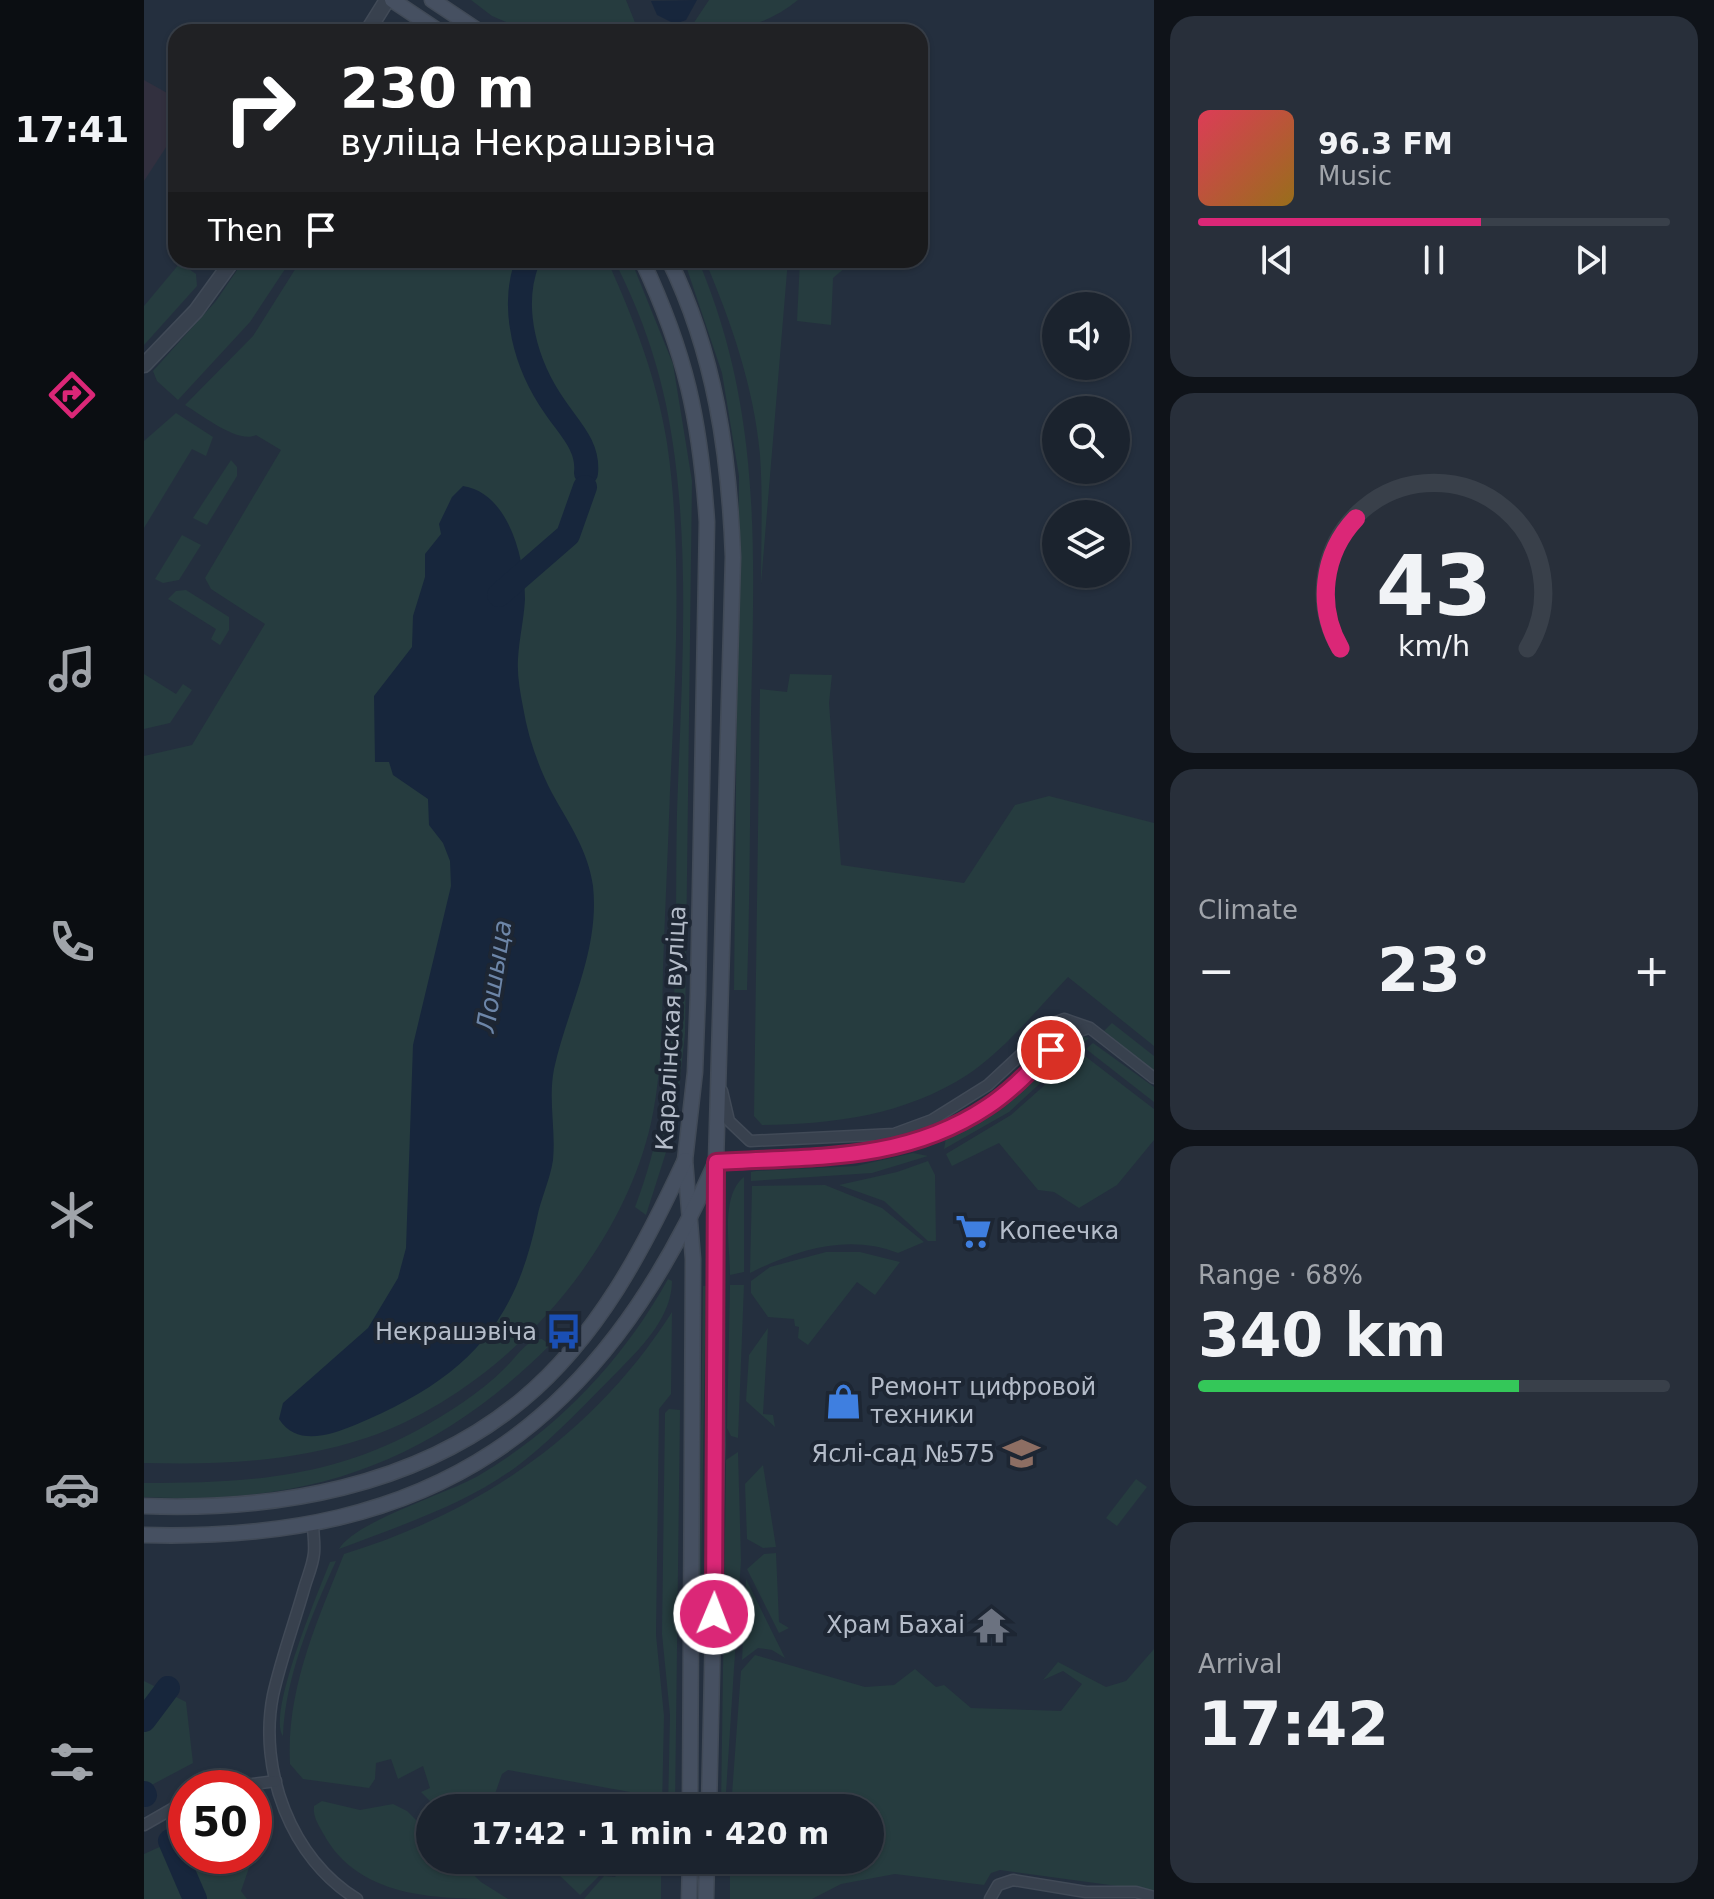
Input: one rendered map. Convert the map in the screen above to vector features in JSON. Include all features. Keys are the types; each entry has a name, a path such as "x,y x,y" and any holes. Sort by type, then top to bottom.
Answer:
{"main road":[{"path":"390,0 428,24"},
{"path":"432,0 468,24"},
{"name":"Каралінская вуліца","path":"646,268 671,322 692,393 703,455 707,522 695,1072 685,1160 693,1259 690,1794"},
{"name":"Каралінская вуліца","path":"672,268 703,344 725,447 733,557 716,1162 717,1445 709,1794"},
{"path":"703,712 715,706 728,713"},
{"path":"144,1506 249,1506 308,1496 382,1476 472,1435 522,1400 560,1363 609,1301 638,1257 685,1160 716,1162 691,1216 639,1306 602,1357 529,1427 477,1462 415,1493 348,1516 225,1533 144,1535"},
{"path":"669,1253 681,1248 693,1259"},
{"path":"308,1496 313,1523"},
{"path":"690,1711 712,1711"},
{"path":"689,1899 690,1874"},
{"path":"706,1899 707,1874"}],"street":[{"path":"373,24 390,0"},
{"path":"144,365 196,311 227,268"},
{"path":"720,1082 729,1121 750,1141 894,1134 932,1120 988,1085 1056,1022 1073,1020 1090,1028 1154,1078"},
{"path":"716,1162 853,1156 931,1138 989,1106 1068,1035 1090,1028"},
{"path":"313,1523 314,1554 272,1705 270,1732 276,1781 290,1825 313,1860 340,1888 357,1899"},
{"path":"272,1782 276,1781"},
{"path":"144,1825 168,1811"},
{"path":"990,1899 998,1885 1013,1880 1086,1892 1136,1892 1154,1897"}],"shaded area":[{"path":"144,80 168,94 168,144 144,181"}],"green space":[{"path":"471,0 626,0 636,24 510,24 492,16"},
{"path":"709,0 798,0 775,16 754,24 693,24"},
{"path":"176,268 187,268 196,274 197,286 144,345 144,306"},
{"path":"239,268 286,268 250,322 178,400 157,381 153,371 216,301"},
{"path":"296,268 611,268 635,327 657,396 667,443 675,527 675,661 662,1027 657,1085 651,1123 635,1174 612,1224 582,1271 546,1315 506,1355 462,1389 415,1417 339,1446 256,1460 144,1463 144,756 192,745 265,624 211,589 205,578 281,450 256,435 240,436 231,432 185,405 253,336"},
{"path":"618,268 634,268 673,364 692,481 685,1034 675,1124 646,1215 635,1207 651,1159 662,1111 673,1012 683,577 672,438 657,369 634,303"},
{"path":"687,268 701,268 719,317 734,373 750,485 753,598 747,990 734,990 739,476 722,373"},
{"path":"708,268 787,268 761,584 761,487 757,430 740,355"},
{"path":"800,268 845,268 833,278 831,325 797,321"},
{"path":"176,413 213,437 206,456 192,449 144,528 144,441"},
{"path":"231,460 237,467 237,476 207,525 193,518"},
{"path":"182,535 201,545 179,580 163,583 155,579"},
{"path":"186,590 229,617 229,630 220,645 211,639 216,629 168,599 176,591"},
{"path":"144,674 176,694 183,684 192,690 170,723 144,729"},
{"path":"790,674 832,675 829,703 841,865 964,883 1015,805 1049,796 1154,823 1154,1046 1068,977 994,1054 943,1089 919,1100 869,1115 762,1125 754,1116 760,689 787,692"},
{"path":"1112,1023 1154,1056 1154,1071 1104,1031"},
{"path":"1081,1036 1089,1038 1009,1112 944,1149 946,1138 988,1112"},
{"path":"1093,1043 1154,1087 1154,1102 1086,1049"},
{"path":"1081,1053 1154,1109 1154,1140 1117,1185 1079,1208 1054,1192 1038,1190 999,1143 952,1166 946,1154 1011,1115"},
{"path":"913,1153 928,1156 872,1173 751,1181 751,1172 756,1171 856,1166"},
{"path":"928,1161 935,1175 936,1241 928,1241 884,1201 839,1185 897,1172"},
{"path":"744,1177 744,1272 730,1275 729,1209 737,1185"},
{"path":"825,1185 882,1208 924,1242 898,1253 860,1244 822,1247 786,1257 750,1273 752,1186"},
{"path":"826,1252 860,1252 900,1262 875,1295 857,1282 808,1345 798,1338 799,1327 795,1326 794,1319 768,1317 751,1293 751,1281 770,1267"},
{"path":"668,1279 672,1281 667,1306 647,1339 534,1453 500,1478 456,1502 339,1549 363,1528 478,1476 535,1437 609,1365"},
{"path":"730,1285 744,1285 738,1438 731,1436 727,1428"},
{"path":"703,1286 706,1286 700,1639 698,1637"},
{"path":"672,1312 671,1394 659,1409 656,1635 664,1716 662,1794 630,1794 508,1770 502,1774 495,1794 423,1794 421,1792 430,1788 423,1766 398,1779 391,1759 376,1763 375,1779 369,1788 303,1779 290,1764 293,1709 305,1656 344,1554 394,1537 442,1515 488,1491 530,1463 571,1431 608,1395"},
{"path":"768,1328 763,1414 773,1415 775,1427 746,1401 749,1355"},
{"path":"542,1339 550,1345 506,1385 460,1419 414,1447 365,1468 314,1484 261,1494 204,1498 144,1497 144,1483 216,1482 283,1475 316,1469 383,1447 463,1402 495,1377 526,1345"},
{"path":"669,1409 680,1410 675,1794 668,1794 670,1715 662,1634 665,1413"},
{"path":"738,1452 741,1560 726,1794 721,1794 726,1460"},
{"path":"763,1465 776,1547 763,1548 747,1539 745,1484"},
{"path":"1136,1479 1147,1487 1117,1526 1106,1518"},
{"path":"776,1553 779,1622 789,1628 779,1633 747,1569 764,1554"},
{"path":"336,1561 294,1669 283,1736 280,1723 288,1678 330,1562"},
{"path":"746,1579 785,1658 772,1650 758,1648 742,1660"},
{"path":"1154,1649 1154,1891 1000,1870 991,1873 984,1885 895,1874 841,1884 812,1899 730,1899 730,1874 884,1874 884,1794 732,1794 741,1671 755,1655 865,1687 894,1685 915,1669 936,1687 944,1685 971,1708 1061,1711 1082,1684 1063,1671 1043,1680 1058,1662 1106,1687 1126,1681"},
{"path":"144,1681 186,1702 193,1763 180,1770 168,1770 168,1776 144,1789"},
{"path":"322,1801 360,1810 393,1804 416,1820 416,1874 473,1874 508,1899 430,1896 382,1885 361,1874 343,1859 318,1824 314,1806"},
{"path":"168,1843 168,1874 247,1874 241,1891 247,1899 144,1899 144,1854"},
{"path":"558,1874 601,1874 580,1895"},
{"path":"617,1874 661,1874 661,1899 584,1899 604,1876 615,1877"}],"water":[{"path":"697,0 686,20 675,24 657,15 651,1"},
{"path":"463,486 479,491 492,501 503,514 518,548 525,599 518,665 525,718 542,772 587,861 593,886 592,934 554,1069 552,1167 527,1258 514,1292 497,1322 453,1370 424,1390 345,1429 325,1435 304,1436 286,1428 279,1419 283,1403 368,1328 398,1278 406,1248 413,1045 451,886 450,861 443,843 429,825 428,799 393,775 389,762 375,762 374,696 412,647 413,616 425,577 425,554 441,534 439,524 452,497"}],"waterway":[{"name":"Лошыца","path":"526,268 520,297 529,355 545,391 581,446 586,473"},
{"name":"Лошыца","path":"499,595 568,535 585,487"},
{"name":"Лошыца","path":"144,1720 168,1688"},
{"name":"Лошыца","path":"184,1874 195,1899"}],"place":[{"name":"Копеечка","path":"973,1231"},
{"name":"Некрашэвіча","path":"563,1332"},
{"name":"Ремонт цифровой техники","path":"844,1401"},
{"name":"Яслі-сад №575","path":"1021,1454"},
{"name":"Храм Бахаі","path":"991,1625"}],"route":[{"path":"714,1614 716,1162 853,1156 931,1138 989,1106 1051,1050"}]}
